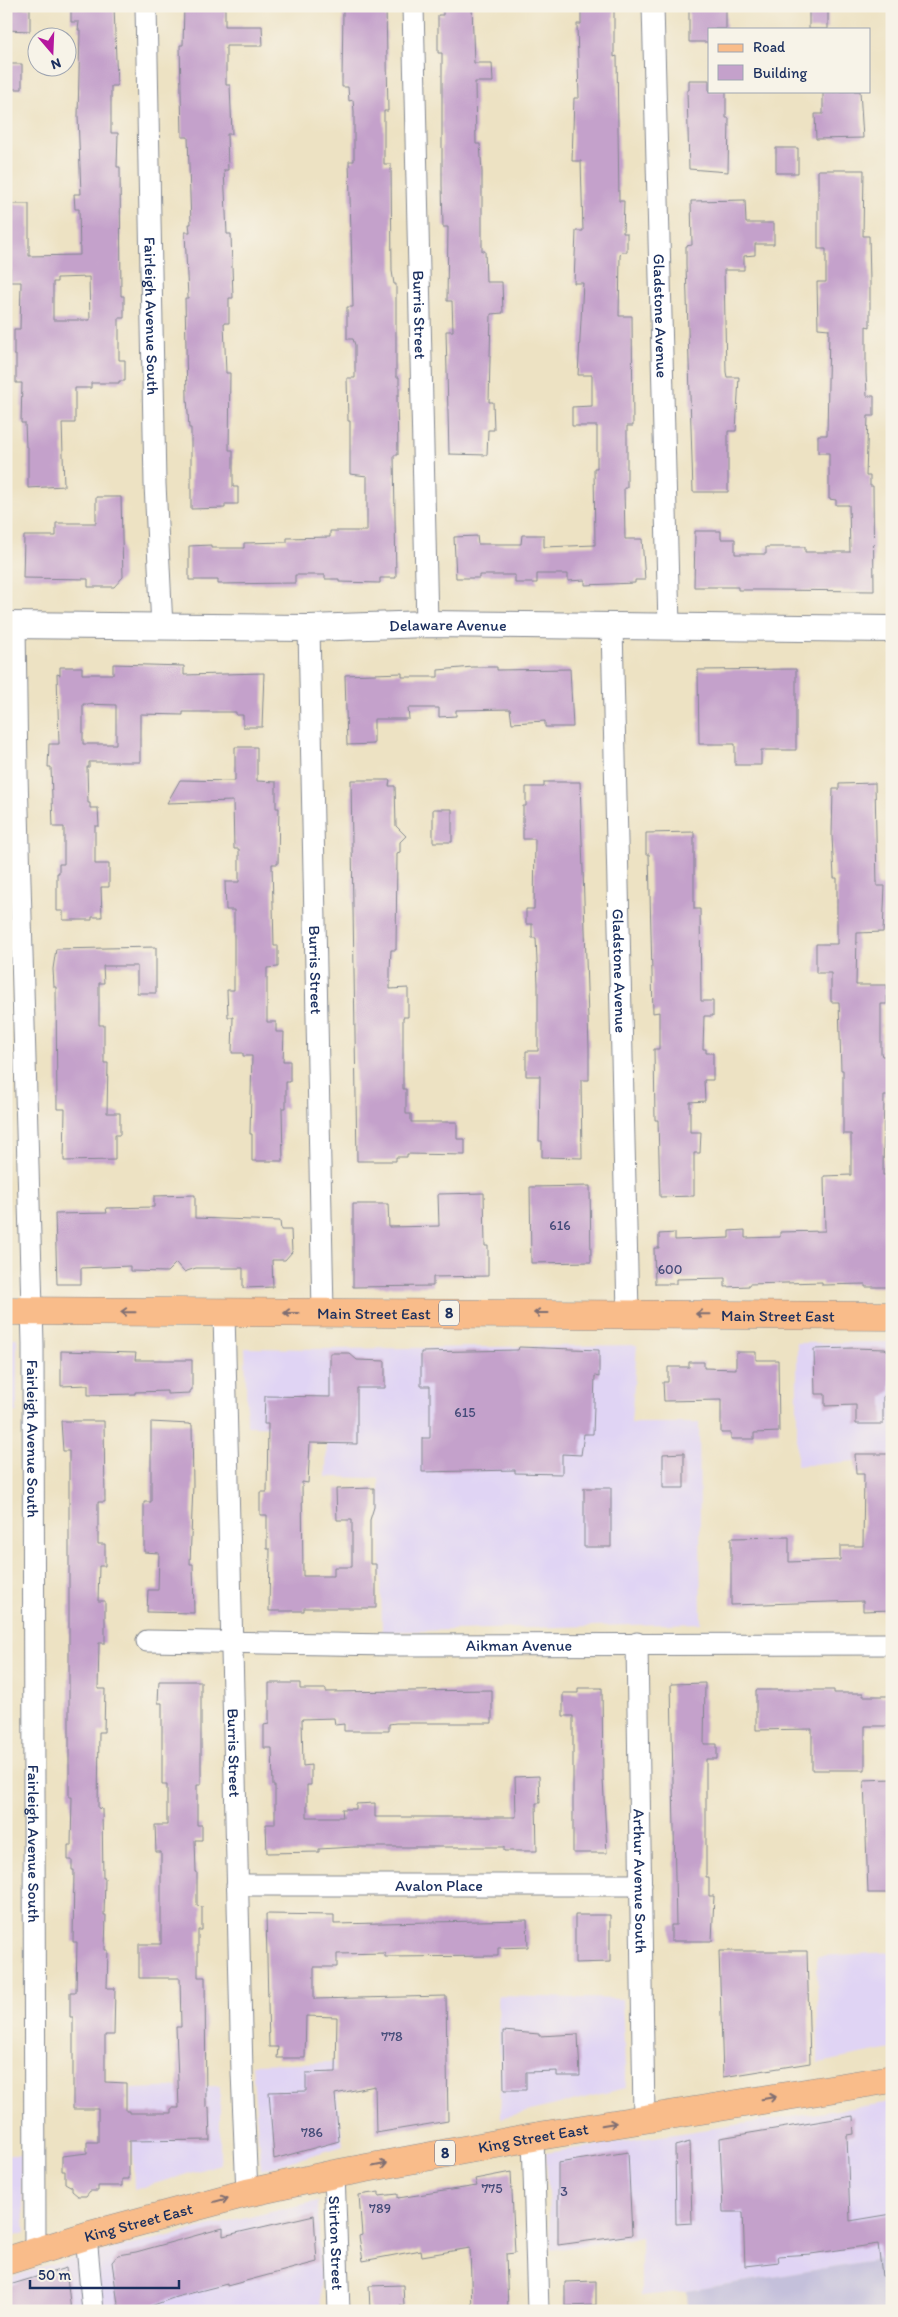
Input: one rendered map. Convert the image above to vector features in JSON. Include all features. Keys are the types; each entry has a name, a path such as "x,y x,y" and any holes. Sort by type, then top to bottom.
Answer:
{"main road":[{"name":"Main Street East","path":"19,1311 892,1316"},
{"name":"King Street East","path":"6,2261 86,2236 247,2193 334,2174 644,2118 892,2079"}],"street":[{"name":"Fairleigh Avenue South","path":"146,6 155,474 162,626"},
{"name":"Burris Street","path":"413,6 427,624"},
{"name":"Gladstone Avenue","path":"653,6 669,626"},
{"name":"Delaware Avenue","path":"11,625 309,628 427,624 892,629"},
{"name":"Fairleigh Avenue South","path":"11,625 17,775 19,1311 34,2252"},
{"name":"Gladstone Avenue","path":"612,627 628,1313"},
{"name":"Burris Street","path":"309,628 323,1312"},
{"name":"Burris Street","path":"224,1313 233,1642 237,1885 247,2193"},
{"name":"Aikman Avenue","path":"147,1641 393,1645 637,1643 892,1644"},
{"name":"Arthur Avenue South","path":"637,1643 644,2118"},
{"name":"Avalon Place","path":"237,1885 641,1885"},
{"path":"533,2137 538,2311"},
{"name":"Stirton Street","path":"334,2174 338,2311"},
{"path":"86,2236 93,2311"}],"shaded area":[{"path":"6,1338 17,1338 17,1412 6,1412"},
{"path":"892,1342 892,1458 797,1466 797,1343"},
{"path":"637,1345 631,1423 699,1423 701,1623 382,1632 379,1478 326,1477 327,1428 247,1426 245,1348 327,1349"},
{"path":"892,1952 892,2049 818,2063 817,1956"},
{"path":"498,1996 622,1999 626,2088 501,2118"},
{"path":"334,2062 343,2146 261,2170 252,2064"},
{"path":"220,2086 220,2164 134,2190 130,2089"},
{"path":"892,2102 892,2257 687,2291 641,2296 641,2237 551,2250 546,2153"},
{"path":"6,2155 20,2155 25,2233 6,2239"},
{"path":"318,2201 321,2311 6,2311 6,2279 54,2263"},
{"path":"892,2257 892,2311 688,2311 687,2291"}],"building":[{"path":"71,6 114,6 117,86 111,86 111,133 118,133 117,167 120,167 121,296 124,296 124,318 119,318 119,360 125,360 125,381 119,381 119,383 91,383 91,388 75,388 75,423 62,423 64,486 28,488 28,447 26,447 25,423 21,423 22,383 16,383 16,355 14,355 14,329 20,329 21,282 10,282 10,233 6,233 6,204 29,204 29,256 80,255 79,209 75,209 74,194 81,194 78,116 79,22 71,22","holes":["89,277 90,320 53,320 53,282 57,282 57,278"]},
{"path":"184,6 225,8 225,26 262,26 263,46 226,46 226,85 230,85 232,134 227,134 228,170 224,170 227,234 231,234 233,298 229,298 229,323 224,323 226,373 230,373 229,450 233,450 233,487 238,487 238,504 225,504 225,508 191,509 191,428 189,428 187,398 185,298 188,298 185,232 190,232 189,224 191,224 188,137 182,137 180,45 183,45"},
{"path":"351,6 386,7 388,111 384,111 384,164 391,164 392,271 394,284 396,284 396,377 399,377 399,395 397,395 398,455 394,455 396,578 380,578 380,583 339,582 339,579 325,579 325,575 295,575 295,583 218,584 218,580 189,580 189,546 211,545 211,548 244,548 244,543 287,542 287,538 330,537 330,531 367,531 367,476 350,474 350,421 348,421 347,378 355,378 355,345 353,339 347,339 347,307 353,307 349,161 354,161 354,111 353,100 349,101 348,87 342,87 342,79 343,10 351,10"},
{"path":"443,6 472,6 474,63 492,63 493,82 475,82 476,144 480,144 482,172 482,251 485,251 486,282 502,282 503,313 491,314 489,402 493,402 494,430 488,430 487,455 449,454 446,331 453,331 452,301 447,301 448,227 443,227 442,53 438,53 438,15 443,15"},
{"path":"581,6 614,6 614,57 617,56 619,201 624,201 623,233 627,233 627,252 621,252 620,256 619,316 632,316 633,426 627,426 627,488 624,488 625,539 642,539 645,580 635,580 635,583 585,585 585,580 568,581 568,574 537,574 537,583 515,583 515,575 479,575 479,578 456,578 454,537 477,536 478,544 521,544 522,535 544,535 544,547 595,545 594,468 597,468 597,426 572,426 572,407 592,406 592,375 578,375 583,283 574,283 576,231 583,231 581,161 572,161 574,98 579,98 577,24 581,24"},
{"path":"694,6 726,6 726,28 708,28 708,42 689,42 689,9 694,9"},
{"path":"809,6 828,6 828,28 809,28"},
{"path":"6,8 30,8 30,28 28,28 28,31 6,30"},
{"path":"6,64 22,64 22,89 6,89"},
{"path":"689,80 708,80 708,92 726,92 726,118 729,118 728,172 689,169 687,90 689,90"},
{"path":"823,92 860,92 863,138 816,139 815,114 823,114"},
{"path":"776,148 798,148 798,173 776,173"},
{"path":"818,170 864,170 863,236 869,236 870,282 870,327 866,326 867,396 874,396 874,416 868,416 866,476 870,476 870,486 873,486 874,591 738,590 738,587 694,587 695,531 721,531 721,539 735,539 735,554 766,554 766,547 805,547 805,552 850,552 849,505 836,505 836,500 829,499 829,453 818,453 818,435 827,435 829,329 818,328 817,282 826,282 826,249 818,249"},
{"path":"745,200 746,223 774,223 774,244 755,244 755,255 744,256 744,270 724,270 726,372 727,377 739,377 736,431 728,431 728,492 693,492 686,265 686,246 692,245 691,201"},
{"path":"96,497 121,497 123,577 114,587 88,587 88,579 23,578 24,536 56,536 56,523 96,523"},
{"path":"113,664 184,666 184,675 264,673 262,727 243,727 243,715 236,715 236,712 183,712 183,715 140,714 140,762 89,762 89,767 87,767 88,803 90,803 90,808 98,808 99,826 95,826 95,864 109,864 109,887 101,887 102,917 92,917 92,920 63,920 63,911 57,911 57,873 59,873 59,864 64,864 64,827 53,827 51,767 48,767 49,744 59,744 57,674 60,675 60,667 82,667 82,674 113,674","holes":["83,704 116,705 116,744 83,744"]},
{"path":"497,667 497,670 570,669 573,727 545,727 545,721 512,723 510,709 456,710 456,716 439,717 439,708 408,708 409,719 374,719 374,744 347,745 345,675 402,673 402,677 438,677 438,670"},
{"path":"796,669 796,750 761,750 761,765 735,765 735,744 699,744 698,670"},
{"path":"235,747 257,747 257,781 276,782 276,808 279,808 278,864 272,864 274,946 278,946 278,967 267,968 267,1022 276,1022 276,1032 284,1032 283,1061 290,1061 290,1082 286,1082 286,1108 282,1108 283,1161 252,1161 252,1134 250,1134 252,1056 243,1056 243,1053 232,1053 233,1017 228,1017 227,990 234,990 234,910 226,910 225,882 239,882 239,849 234,849 233,801 167,803 180,780 235,781"},
{"path":"351,780 390,780 389,786 395,786 396,826 406,836 400,842 400,852 397,853 396,950 391,950 390,989 408,988 408,1017 403,1017 403,1089 406,1089 406,1114 411,1114 411,1122 457,1122 457,1139 465,1139 465,1155 407,1154 407,1157 396,1157 396,1161 357,1161"},
{"path":"544,782 580,782 589,1048 589,1080 581,1080 582,1158 542,1157 542,1141 539,1141 540,1076 526,1076 526,1051 538,1051 538,984 536,938 532,938 532,924 526,924 526,909 534,909 535,839 523,839 523,806 526,806 526,787 544,787"},
{"path":"875,783 877,886 885,886 883,932 857,933 856,985 887,985 887,1004 881,1004 881,1053 882,1056 888,1056 889,1076 889,1096 884,1096 883,1175 892,1175 892,1287 865,1287 865,1284 822,1285 822,1282 749,1284 749,1286 725,1287 725,1278 676,1279 676,1284 655,1284 654,1248 659,1248 659,1234 675,1233 675,1240 729,1238 729,1231 745,1230 745,1238 780,1237 780,1232 825,1231 824,1176 851,1175 851,1134 843,1134 843,1070 841,1070 839,1002 831,1002 831,973 816,973 816,944 837,944 837,878 834,878 832,836 833,789 839,789 839,784"},
{"path":"433,809 452,809 452,842 433,842"},
{"path":"694,832 694,909 700,909 701,1001 713,1001 713,1016 704,1016 703,1049 706,1049 706,1053 713,1053 713,1080 704,1080 705,1101 690,1102 690,1132 701,1132 700,1153 694,1153 694,1196 660,1197 658,1120 655,1120 654,1049 659,1049 659,1012 653,1013 649,854 646,854 646,833"},
{"path":"156,947 156,993 137,993 137,966 103,966 104,983 99,983 99,1025 104,1025 104,1063 108,1063 107,1113 120,1113 120,1135 115,1135 115,1160 64,1161 65,1109 57,1109 56,987 54,987 53,969 56,949"},
{"path":"590,1186 591,1262 531,1263 530,1187"},
{"path":"484,1193 485,1246 488,1246 488,1276 433,1277 433,1286 353,1287 353,1204 388,1204 389,1227 439,1226 438,1194"},
{"path":"195,1195 195,1218 280,1221 281,1230 291,1230 292,1252 285,1260 272,1260 273,1287 243,1288 243,1268 196,1268 184,1272 176,1263 167,1272 130,1271 130,1266 81,1268 81,1284 57,1284 55,1214 107,1213 106,1208 154,1207 154,1196"},
{"path":"519,1347 599,1350 599,1377 595,1376 593,1434 584,1434 581,1455 562,1454 562,1474 515,1473 515,1470 422,1472 422,1438 430,1438 430,1386 421,1386 421,1352 518,1350"},
{"path":"814,1349 885,1349 891,1353 890,1391 883,1397 883,1424 856,1424 856,1405 825,1406 825,1394 815,1394"},
{"path":"61,1351 136,1353 135,1360 192,1360 192,1390 190,1390 190,1393 167,1394 167,1391 88,1395 88,1385 61,1386"},
{"path":"736,1352 756,1352 756,1360 778,1360 779,1432 754,1433 754,1439 731,1439 731,1433 721,1433 721,1400 664,1401 663,1382 668,1382 668,1367 689,1367 689,1362 704,1362 704,1368 736,1369"},
{"path":"330,1353 349,1353 357,1360 385,1361 385,1388 357,1388 357,1444 310,1443 308,1483 302,1482 303,1576 334,1576 334,1567 352,1567 352,1520 337,1520 336,1489 374,1488 374,1507 370,1520 370,1564 376,1564 376,1608 304,1608 304,1611 269,1611 270,1549 267,1549 267,1515 260,1515 260,1492 267,1492 268,1424 264,1424 265,1396 330,1397"},
{"path":"61,1421 104,1421 105,1502 98,1502 98,1544 105,1544 105,1566 99,1566 98,1601 105,1601 105,1643 99,1643 98,1689 105,1689 104,1732 99,1732 98,1808 102,1809 103,1878 105,1878 104,1915 106,1915 105,1950 108,1950 107,1988 115,1988 114,2035 105,2035 105,2082 126,2083 126,2111 129,2111 129,2113 171,2113 171,2108 179,2108 176,2027 181,2027 180,1978 139,1978 139,1944 161,1944 161,1852 156,1852 155,1825 167,1825 167,1785 162,1785 162,1703 158,1703 159,1681 201,1681 201,1785 197,1785 197,1825 202,1825 202,1840 195,1840 197,1906 202,1907 202,1930 198,1930 198,1977 205,1977 206,2108 209,2107 210,2140 129,2141 129,2179 122,2179 122,2186 98,2186 98,2191 90,2191 86,2196 78,2196 72,2191 72,2187 65,2183 65,2171 62,2171 62,2156 87,2153 87,2142 98,2142 98,2109 73,2109 73,2017 70,2017 70,1992 76,1992 77,1942 73,1942 74,1870 72,1870 72,1860 68,1860 68,1845 71,1845 72,1797 69,1797 69,1451 63,1451"},
{"path":"151,1422 192,1425 193,1485 190,1564 193,1564 194,1613 147,1612 148,1590 158,1590 159,1553 144,1552 144,1502 151,1502"},
{"path":"684,1453 684,1488 663,1488 663,1454"},
{"path":"855,1454 892,1454 892,1610 863,1611 863,1601 731,1605 731,1538 789,1537 789,1562 840,1560 840,1546 863,1546 864,1474 856,1474"},
{"path":"584,1488 611,1488 611,1547 584,1547"},
{"path":"269,1683 300,1683 300,1689 326,1689 326,1692 492,1690 492,1723 396,1723 389,1724 389,1731 344,1731 344,1724 335,1725 334,1718 302,1719 303,1766 311,1765 311,1785 307,1785 307,1817 343,1817 342,1809 356,1809 356,1804 375,1803 375,1817 516,1817 515,1777 539,1776 540,1803 536,1803 537,1851 504,1851 504,1847 354,1847 319,1849 319,1852 267,1853 266,1824 275,1824 272,1748 264,1748 264,1725 269,1724"},
{"path":"705,1683 704,1744 717,1744 717,1759 706,1759 706,1877 709,1877 709,1896 714,1896 712,1941 671,1941 671,1925 676,1925 671,1684"},
{"path":"578,1688 602,1688 603,1779 607,1853 573,1853 573,1716 563,1716 563,1693 578,1693"},
{"path":"756,1690 834,1690 834,1693 863,1693 863,1696 892,1696 892,1726 865,1726 865,1770 812,1770 812,1729 756,1730"},
{"path":"892,1779 892,1893 868,1893 864,1780"},
{"path":"266,1914 334,1915 334,1924 527,1920 528,1947 498,1948 498,1956 385,1957 385,1953 337,1954 337,1967 314,1967 314,1999 446,1996 448,2121 376,2133 375,2086 335,2094 339,2141 274,2159 269,2092 306,2091 306,2073 336,2072 337,2017 306,2016 305,2058 277,2058 278,2047 269,2047"},
{"path":"575,1915 610,1915 610,1962 575,1963"},
{"path":"719,1951 807,1951 810,2063 723,2077"},
{"path":"503,2031 539,2034 539,2036 578,2034 580,2076 557,2076 557,2071 526,2072 526,2090 504,2090"},
{"path":"853,2116 854,2134 847,2135 850,2221 892,2214 892,2276 882,2276 878,2244 811,2254 778,2256 779,2262 745,2266 743,2212 723,2212 720,2138"},
{"path":"690,2142 692,2223 676,2224 675,2146"},
{"path":"628,2152 632,2235 558,2245 558,2163"},
{"path":"511,2172 515,2253 506,2254 508,2311 472,2311 470,2248 422,2256 421,2250 363,2261 359,2236 362,2235 359,2195 379,2192 379,2196 398,2194 398,2198 477,2186 475,2179"},
{"path":"314,2215 317,2262 227,2286 227,2284 176,2297 151,2306 152,2311 119,2311 112,2262 118,2255 136,2252 223,2228 223,2236"},
{"path":"66,2268 71,2311 6,2311 6,2286"},
{"path":"596,2281 596,2305 565,2306 565,2282"},
{"path":"403,2285 404,2305 400,2305 400,2311 370,2311 369,2286"}]}
